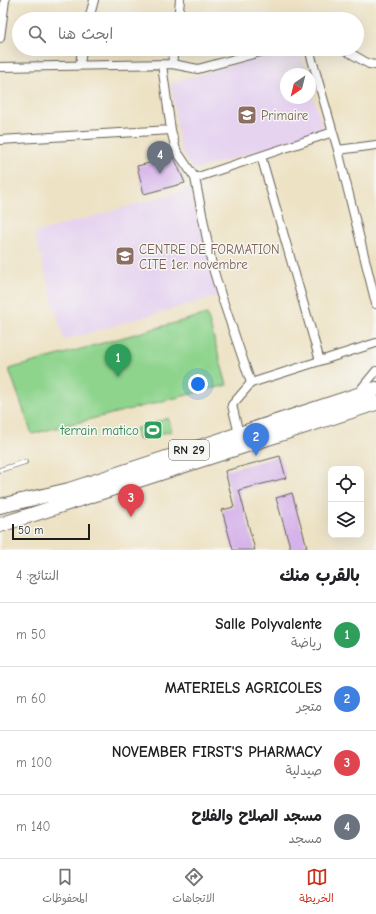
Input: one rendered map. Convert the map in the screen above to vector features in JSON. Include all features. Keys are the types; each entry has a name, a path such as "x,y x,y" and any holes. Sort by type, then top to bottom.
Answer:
{"highway":[{"name":"RN 29","path":"0,506 69,490 376,389"},
{"path":"0,525 376,403"}],"street":[{"path":"0,38 5,0"},
{"path":"91,12 94,0"},
{"path":"179,12 180,0"},
{"path":"80,65 81,56"},
{"path":"172,64 173,56"},
{"path":"0,67 172,64 198,69 245,56"},
{"path":"311,56 338,150 376,304"},
{"path":"355,56 369,64 376,65"},
{"path":"162,65 171,130 176,150 195,178 212,266 251,383"},
{"path":"0,140 171,130"},
{"path":"195,178 333,132"},
{"path":"338,150 376,145"},
{"path":"261,156 320,361"},
{"path":"240,434 232,405 251,383 376,343"},
{"path":"357,395 376,371"}],"lane":[{"path":"0,470 25,462"}],"shaded area":[{"name":"Primaire","path":"264,56 301,56 305,68 280,68 280,104 315,104 324,132 193,170 180,149 171,83"},
{"name":"CENTRE DE FORMATION CITE 1er. novembre","path":"190,189 221,295 64,340 34,233"}],"green space":[{"path":"207,314 227,385 32,434 9,369"},
{"name":"terrain matico","path":"168,418 172,431 138,440 135,429"}],"building":[{"path":"174,157 185,183 144,194 137,166"},
{"path":"280,456 286,478 239,490 255,550 233,550 222,510 234,507 225,471"},
{"path":"292,493 307,547 298,550 291,550 276,498"}],"place":[{"name":"Primaire","path":"247,115"},
{"name":"مسجد الصلاح والفلاح","path":"160,174"},
{"name":"CENTRE DE FORMATION CITE 1er. novembre","path":"125,256"},
{"name":"Salle Polyvalente","path":"118,377"},
{"name":"terrain matico","path":"153,430"},
{"name":"MATERIELS AGRICOLES","path":"256,456"},
{"name":"NOVEMBER FIRST'S PHARMACY","path":"131,517"}]}
